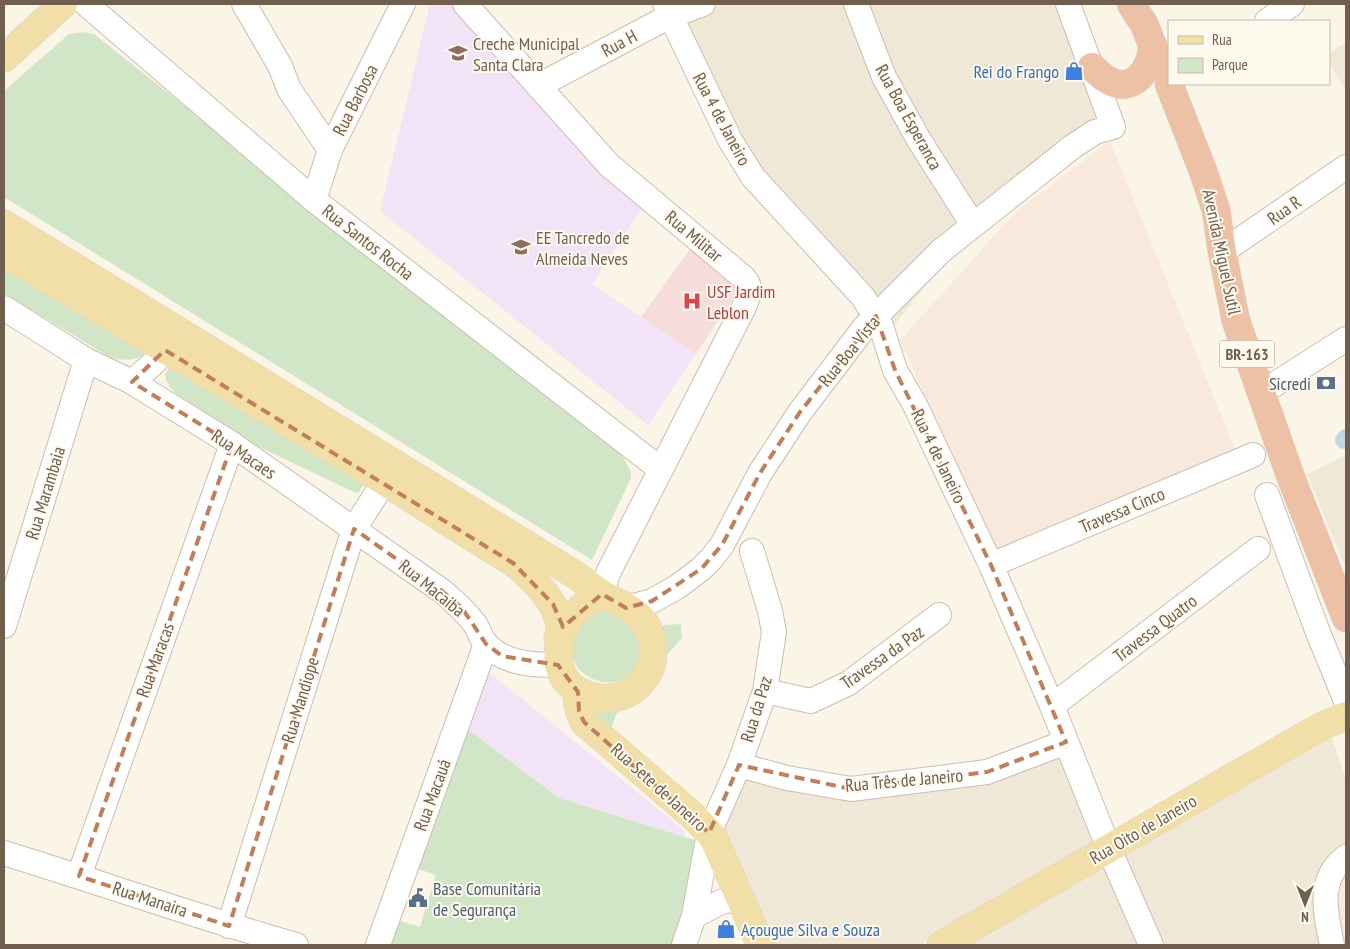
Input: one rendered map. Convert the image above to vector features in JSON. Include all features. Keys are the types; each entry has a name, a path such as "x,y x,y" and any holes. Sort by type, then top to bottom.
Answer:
{"highway":[{"name":"Avenida Miguel Sutil","path":"1131,4 1144,24 1168,77"},
{"path":"1092,67 1109,81 1128,84 1139,79 1146,69 1151,60 1153,46"},
{"name":"Avenida Miguel Sutil","path":"1172,85 1216,210 1222,252 1236,321 1290,474 1346,618"}],"main road":[{"path":"4,58 63,4"},
{"path":"4,224 636,614 646,626 652,640 654,656 649,671 641,684 628,693 613,699 597,699 578,691 566,678 559,652 560,620 553,604 524,572 513,563 384,482 4,253"},
{"path":"559,652 565,624 590,601 602,594"},
{"name":"Rua Sete de Janeiro","path":"578,691 579,711 584,722 693,816 709,833 715,842 761,945"},
{"name":"Rua Oito de Janeiro","path":"941,945 1320,727 1346,716"}],"street":[{"name":"Rua Santos Rocha","path":"86,4 314,200 660,469"},
{"path":"244,4 280,66 289,89 330,150"},
{"name":"Rua Barbosa","path":"314,200 330,150 403,4"},
{"name":"Rua Militar","path":"465,4 609,165 744,278 749,286 749,293 744,307 608,573 602,594"},
{"name":"Rua H","path":"538,86 668,10 703,4"},
{"name":"Rua Boa Esperanca","path":"856,4 884,77 918,140 973,225"},
{"path":"1068,4 1092,67"},
{"path":"1268,20 1292,4"},
{"name":"Rua 4 de Janeiro","path":"668,10 730,140 753,177 863,297 876,316 895,370 915,404 991,565 1052,706 1109,849 1151,945"},
{"name":"Rua Boa Vista","path":"626,608 652,601 677,587 711,559 722,545 760,473 800,412 864,328 941,251 1085,138 1095,132 1113,127 1092,67"},
{"name":"Rua R","path":"1222,252 1346,167"},
{"name":"Rua Macaes","path":"4,308 86,360 132,382 232,444 354,529"},
{"path":"1261,393 1346,339"},
{"path":"132,382 158,360 164,350"},
{"name":"Rua Marambaia","path":"4,626 86,360"},
{"name":"Rua Maracas","path":"79,876 232,444"},
{"name":"Travessa Cinco","path":"991,565 1253,455"},
{"name":"Rua Mandiope","path":"229,926 354,529 384,482"},
{"path":"1267,495 1317,630 1346,701"},
{"name":"Rua Macaiba","path":"354,529 442,591 462,608 476,625 486,644 502,656 516,661 543,665 559,652"},
{"name":"Travessa Quatro","path":"1052,706 1258,549"},
{"name":"Rua da Paz","path":"684,945 694,916 709,833 739,764 765,691 774,632 770,611 752,551"},
{"name":"Travessa da Paz","path":"765,691 811,701 849,683 939,615"},
{"name":"Rua Macauá","path":"378,945 486,644"},
{"name":"Rua Três de Janeiro","path":"739,764 787,778 851,789 987,772 1066,742"},
{"name":"Rua Manaira","path":"4,853 229,926 296,945"},
{"path":"1332,945 1325,908 1327,882 1331,873 1346,858"},
{"path":"694,916 723,902 741,900"}],"highlighted area":[{"path":"876,316 895,370 991,565 1066,742 987,772 851,789 739,765 709,833 584,722 579,711 578,692 558,665 502,656 486,644 462,608 442,591 354,529 229,926 79,876 232,444 132,382 165,350 513,563 553,604 563,627 602,594 626,608 652,601 701,569 722,545 760,473 800,412"}],"shaded area":[{"name":"EE Tancredo de Almeida Neves","path":"430,4 453,4 547,106 648,199 592,284 696,354 648,425 380,211"},
{"path":"723,4 852,4 969,231 892,328 740,144 685,18"},
{"path":"869,4 1057,4 1102,122 978,222 898,77"},
{"path":"1346,42 1346,91 1330,65 1330,53"},
{"path":"1110,141 1238,457 996,556 900,340 1017,211"},
{"name":"USF Jardim Leblon","path":"696,241 742,285 696,354 641,317"},
{"path":"1346,455 1346,569 1307,474"},
{"path":"486,673 491,674 684,830 685,837 559,798 461,724"},
{"path":"1331,735 1346,781 1346,850 1317,879 1314,904 1323,945 1159,945 1117,852"},
{"path":"1060,753 1099,842 921,945 773,945 722,832 746,773 841,795"},
{"path":"1105,863 1140,945 963,945"},
{"path":"1346,868 1346,945 1337,945 1333,907"}],"green space":[{"path":"83,32 94,34 621,453 631,472 631,478 592,560 4,197 4,91 69,34"},
{"path":"4,270 142,350 144,354 133,359 111,358 4,293"},
{"path":"171,366 364,484 358,493 241,438 183,402 166,380 165,374"},
{"path":"597,607 634,614 644,661 625,679 603,682 593,679 584,674 572,657 570,647 572,633"},
{"path":"681,624 682,638 666,656 660,630 663,625"},
{"path":"626,703 616,715 610,732 585,707"},
{"path":"461,724 559,798 701,842 676,945 386,945 394,919 420,927 436,875 416,868"}],"place":[{"name":"Creche Municipal Santa Clara","path":"458,53"},
{"name":"Rei do Frango","path":"1074,71"},
{"name":"EE Tancredo de Almeida Neves","path":"521,247"},
{"name":"USF Jardim Leblon","path":"692,301"},
{"name":"Sicredi","path":"1326,383"},
{"name":"Base Comunitária de Segurança","path":"418,898"},
{"name":"Açougue Silva e Souza","path":"726,929"}]}
